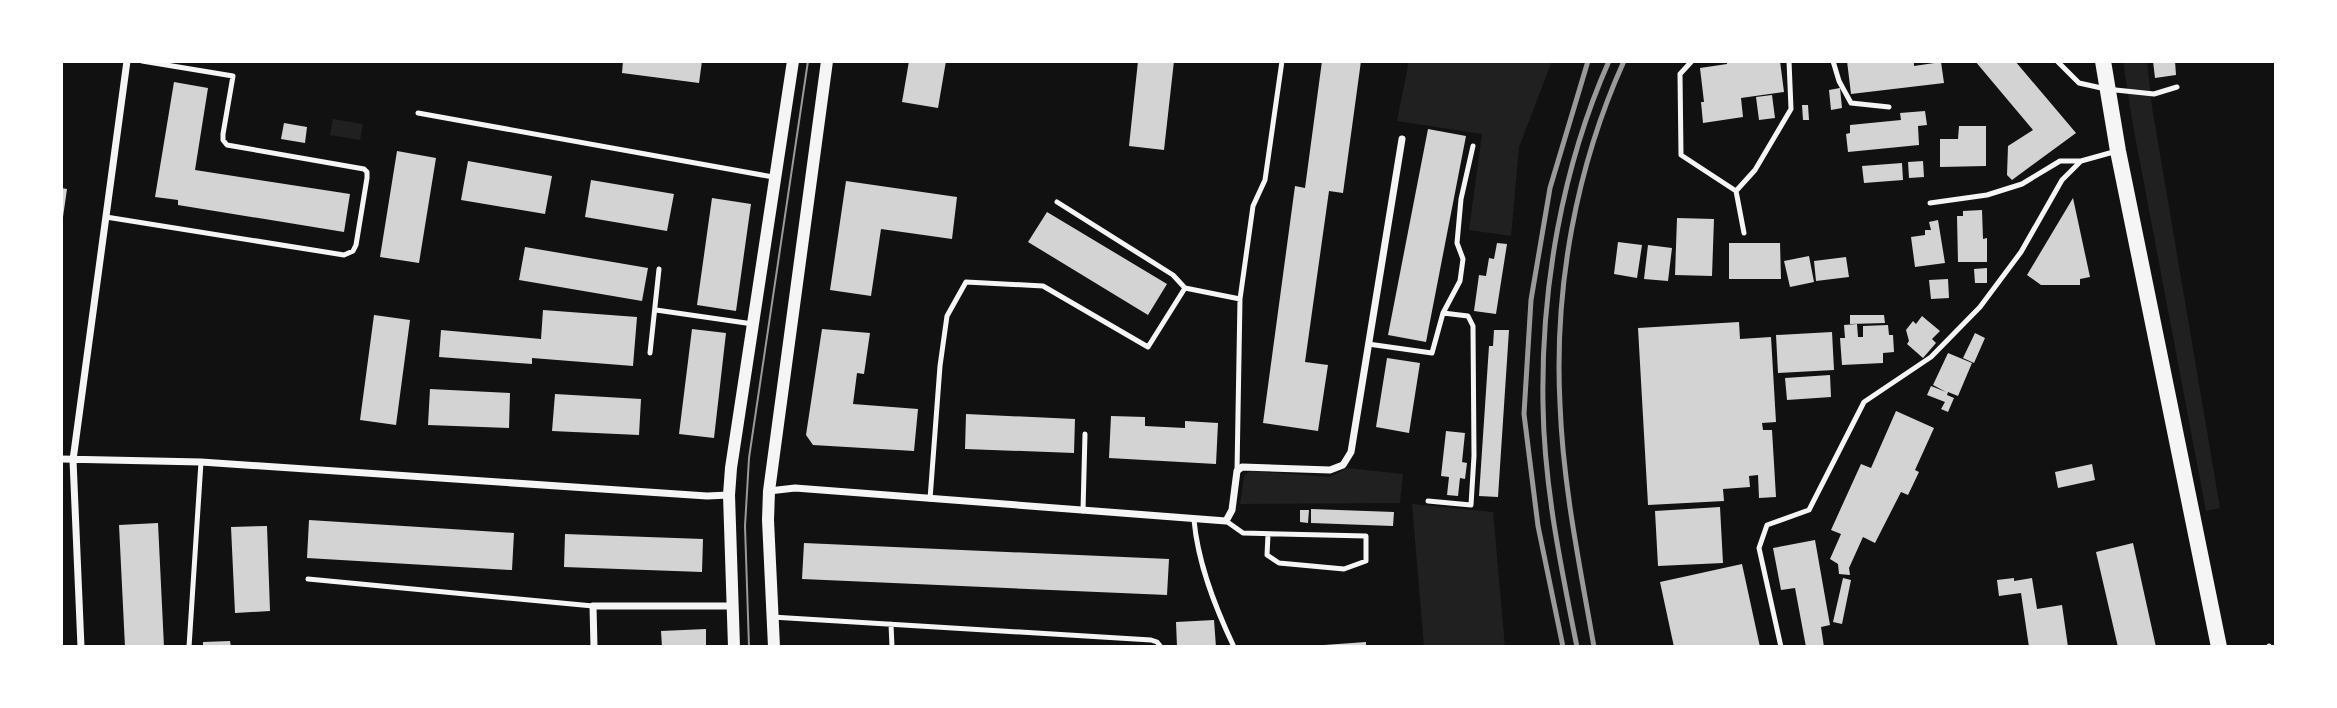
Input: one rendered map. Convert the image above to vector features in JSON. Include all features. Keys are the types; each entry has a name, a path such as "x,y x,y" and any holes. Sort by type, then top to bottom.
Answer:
{"main road":[{"path":"2103,61 2118,151 2219,647"}],"street":[{"path":"81,647 73,460 127,61"},
{"path":"734,647 729,495 793,61"},
{"path":"774,647 769,491 827,61"},
{"path":"769,491 795,488 1226,522 1232,510 1237,471 1247,465 1329,470 1343,465 1351,452 1402,139"},
{"path":"61,459 201,462 707,496 729,495"},
{"path":"594,647 593,606 732,606"}],"lane":[{"path":"106,217 344,254 354,251 356,245 367,178 364,169 227,145 223,141 223,134 233,76 142,61"},
{"path":"1237,471 1240,299 1253,206 1265,180 1282,61"},
{"path":"1692,61 1680,74 1681,155 1736,191 1744,233"},
{"path":"1736,191 1755,170 1791,109 1789,61"},
{"path":"1833,61 1839,81 1851,103 1889,107"},
{"path":"2057,61 2079,83 2106,89 2154,94 2177,87"},
{"path":"418,113 777,178"},
{"path":"1368,344 1432,353 1443,313 1460,281 1463,259 1457,243 1461,199 1473,146"},
{"path":"1930,203 1987,195 2022,184 2060,161 2081,161 2118,151"},
{"path":"1781,647 1759,548 1767,525 1809,510 1864,402 1931,357 1980,307 2021,252 2062,180 2081,161"},
{"path":"1057,202 1173,275 1185,288 1240,299"},
{"path":"650,353 659,269"},
{"path":"930,500 940,366 947,316 966,282 1043,286 1148,347 1185,288"},
{"path":"656,310 753,324"},
{"path":"1428,500 1471,505 1474,456 1473,326 1468,316 1443,313"},
{"path":"1083,511 1085,434"},
{"path":"189,647 201,462"},
{"path":"1194,520 1196,546 1221,620 1234,647"},
{"path":"1226,522 1243,533 1366,536 1366,561 1343,569 1279,564 1267,555 1268,535"},
{"path":"308,579 593,606"},
{"path":"772,617 1151,640 1161,647"},
{"path":"891,624 892,647"}],"shaded area":[{"path":"1409,61 1552,61 1519,147 1511,236 1469,230 1482,134 1397,121"},
{"path":"2123,61 2147,61 2152,107 2220,508 2206,511 2132,120"},
{"path":"333,119 363,124 360,140 330,135"},
{"path":"1347,468 1403,474 1400,503 1240,504 1244,476 1250,471 1330,477"},
{"path":"1412,504 1493,512 1505,647 1424,647"}],"building":[{"path":"623,61 702,61 699,83 622,73"},
{"path":"909,61 946,61 938,108 902,102"},
{"path":"1138,61 1174,61 1164,150 1129,146"},
{"path":"1322,61 1361,61 1343,193 1329,191 1305,362 1328,365 1318,431 1263,423 1295,186 1305,188"},
{"path":"1727,61 1780,61 1784,92 1741,98 1743,117 1703,123 1701,102 1704,102 1700,68 1727,64"},
{"path":"1847,61 1914,61 1914,66 1941,62 1944,83 1851,94"},
{"path":"1975,61 2015,61 2076,133 2012,180 2007,175 2008,146 2033,130"},
{"path":"2153,61 2175,61 2176,75 2155,78"},
{"path":"174,82 208,88 195,170 350,194 344,232 178,205 178,200 155,197"},
{"path":"1840,88 1842,108 1831,110 1829,90"},
{"path":"1772,95 1775,118 1759,120 1756,97"},
{"path":"1802,105 1808,105 1809,120 1803,120"},
{"path":"1925,111 1927,125 1918,126 1919,145 1848,152 1846,134 1850,133 1850,125 1901,120 1900,113"},
{"path":"284,123 307,127 305,143 281,139"},
{"path":"1959,126 1986,126 1986,166 1940,167 1940,139 1958,139"},
{"path":"1428,129 1466,136 1426,342 1388,335"},
{"path":"397,151 436,158 419,263 380,257"},
{"path":"468,161 552,176 545,214 461,200"},
{"path":"1923,161 1924,177 1909,178 1908,162"},
{"path":"1902,163 1903,180 1864,183 1862,166"},
{"path":"591,180 674,194 667,231 585,217"},
{"path":"846,181 957,197 952,239 881,229 871,296 830,290"},
{"path":"61,188 67,189 63,217 61,217"},
{"path":"712,198 751,204 736,311 697,305"},
{"path":"2073,198 2090,277 2080,279 2080,285 2041,285 2027,275"},
{"path":"1982,210 1983,239 1987,238 1987,262 1958,262 1957,216 1963,216 1963,211"},
{"path":"1047,212 1167,284 1148,315 1028,242"},
{"path":"1677,218 1714,219 1712,276 1675,275"},
{"path":"1938,220 1945,263 1915,267 1911,237 1925,235 1925,230 1931,230 1929,222"},
{"path":"1618,242 1642,245 1637,278 1614,274"},
{"path":"1497,243 1507,244 1496,314 1474,311 1479,275 1486,276 1489,258 1494,259"},
{"path":"1729,243 1780,243 1781,279 1729,279"},
{"path":"1648,245 1672,248 1668,281 1644,279"},
{"path":"525,247 648,268 642,301 519,280"},
{"path":"1809,256 1814,282 1790,287 1784,261"},
{"path":"1846,257 1849,277 1816,281 1814,261"},
{"path":"1987,268 1987,283 1975,283 1974,269"},
{"path":"1948,279 1949,298 1931,299 1929,280"},
{"path":"543,310 637,317 633,366 532,358 532,364 439,357 441,330 541,339"},
{"path":"374,315 410,320 396,425 360,420"},
{"path":"1850,315 1884,315 1885,323 1850,324"},
{"path":"1922,316 1940,331 1932,339 1936,343 1923,358 1907,344 1909,341 1906,330 1913,321 1916,324"},
{"path":"1739,322 1740,339 1771,337 1776,422 1762,423 1763,430 1772,430 1776,497 1759,498 1758,475 1749,476 1750,487 1723,489 1724,501 1648,505 1638,328"},
{"path":"1857,324 1858,337 1863,337 1863,326 1888,325 1889,335 1893,335 1894,352 1883,353 1883,363 1842,365 1840,338 1845,338 1844,325"},
{"path":"692,329 726,333 714,438 679,434"},
{"path":"822,329 870,333 864,374 857,373 853,404 918,409 914,451 813,445 806,435"},
{"path":"1494,330 1509,330 1498,497 1479,496 1489,346 1493,346"},
{"path":"1832,332 1834,370 1778,373 1776,335"},
{"path":"1975,333 1985,338 1974,363 1963,358"},
{"path":"1948,353 1972,363 1958,396 1948,392 1947,395 1954,398 1948,412 1941,409 1945,402 1927,395 1931,386 1946,392 1933,385"},
{"path":"1387,358 1420,363 1409,433 1376,427"},
{"path":"1830,375 1831,397 1787,400 1785,378"},
{"path":"430,389 510,393 509,428 428,425"},
{"path":"555,394 641,399 639,435 552,431"},
{"path":"1896,411 1934,428 1915,470 1919,472 1908,495 1901,492 1875,543 1863,537 1849,568 1850,575 1839,574 1838,564 1830,559 1841,534 1831,530 1861,464 1871,468"},
{"path":"966,414 1075,419 1074,453 965,449"},
{"path":"1111,416 1145,417 1145,426 1185,428 1185,421 1218,423 1216,464 1109,458"},
{"path":"1446,431 1465,433 1462,462 1467,463 1465,479 1460,478 1458,496 1447,495 1449,477 1441,476"},
{"path":"2092,464 2095,480 2058,488 2055,472"},
{"path":"1720,507 1723,563 1658,566 1655,511"},
{"path":"1311,509 1394,512 1393,526 1311,523"},
{"path":"1300,510 1309,510 1308,523 1300,522"},
{"path":"309,520 514,533 512,570 307,558"},
{"path":"158,523 164,647 125,647 119,525"},
{"path":"267,526 270,611 235,613 231,527"},
{"path":"565,534 703,539 702,572 564,567"},
{"path":"1815,540 1830,625 1821,627 1824,647 1806,647 1795,588 1781,590 1773,548"},
{"path":"804,543 1169,559 1167,595 802,579"},
{"path":"2133,543 2156,647 2118,647 2096,552"},
{"path":"1742,564 1760,647 1674,647 1660,582"},
{"path":"1843,578 1851,580 1842,624 1833,622"},
{"path":"2014,578 2014,581 2032,578 2037,609 2062,605 2068,647 2029,647 2021,593 1999,596 1997,580"},
{"path":"1214,620 1216,647 1177,647 1176,622"},
{"path":"706,629 706,647 662,647 661,631"},
{"path":"230,641 231,647 203,647 203,642"},
{"path":"1366,642 1366,647 1324,647 1324,645"}],"tram line":[{"path":"749,647 745,526 749,458 808,61"}],"railway":[{"path":"1563,647 1538,526 1524,414 1531,300 1550,188 1588,61"},
{"path":"1577,647 1559,557 1546,465 1543,360 1551,272 1567,186 1593,101 1609,61"},
{"path":"1594,647 1573,526 1562,435 1559,360 1561,316 1565,272 1581,186 1607,101 1624,61"}]}
